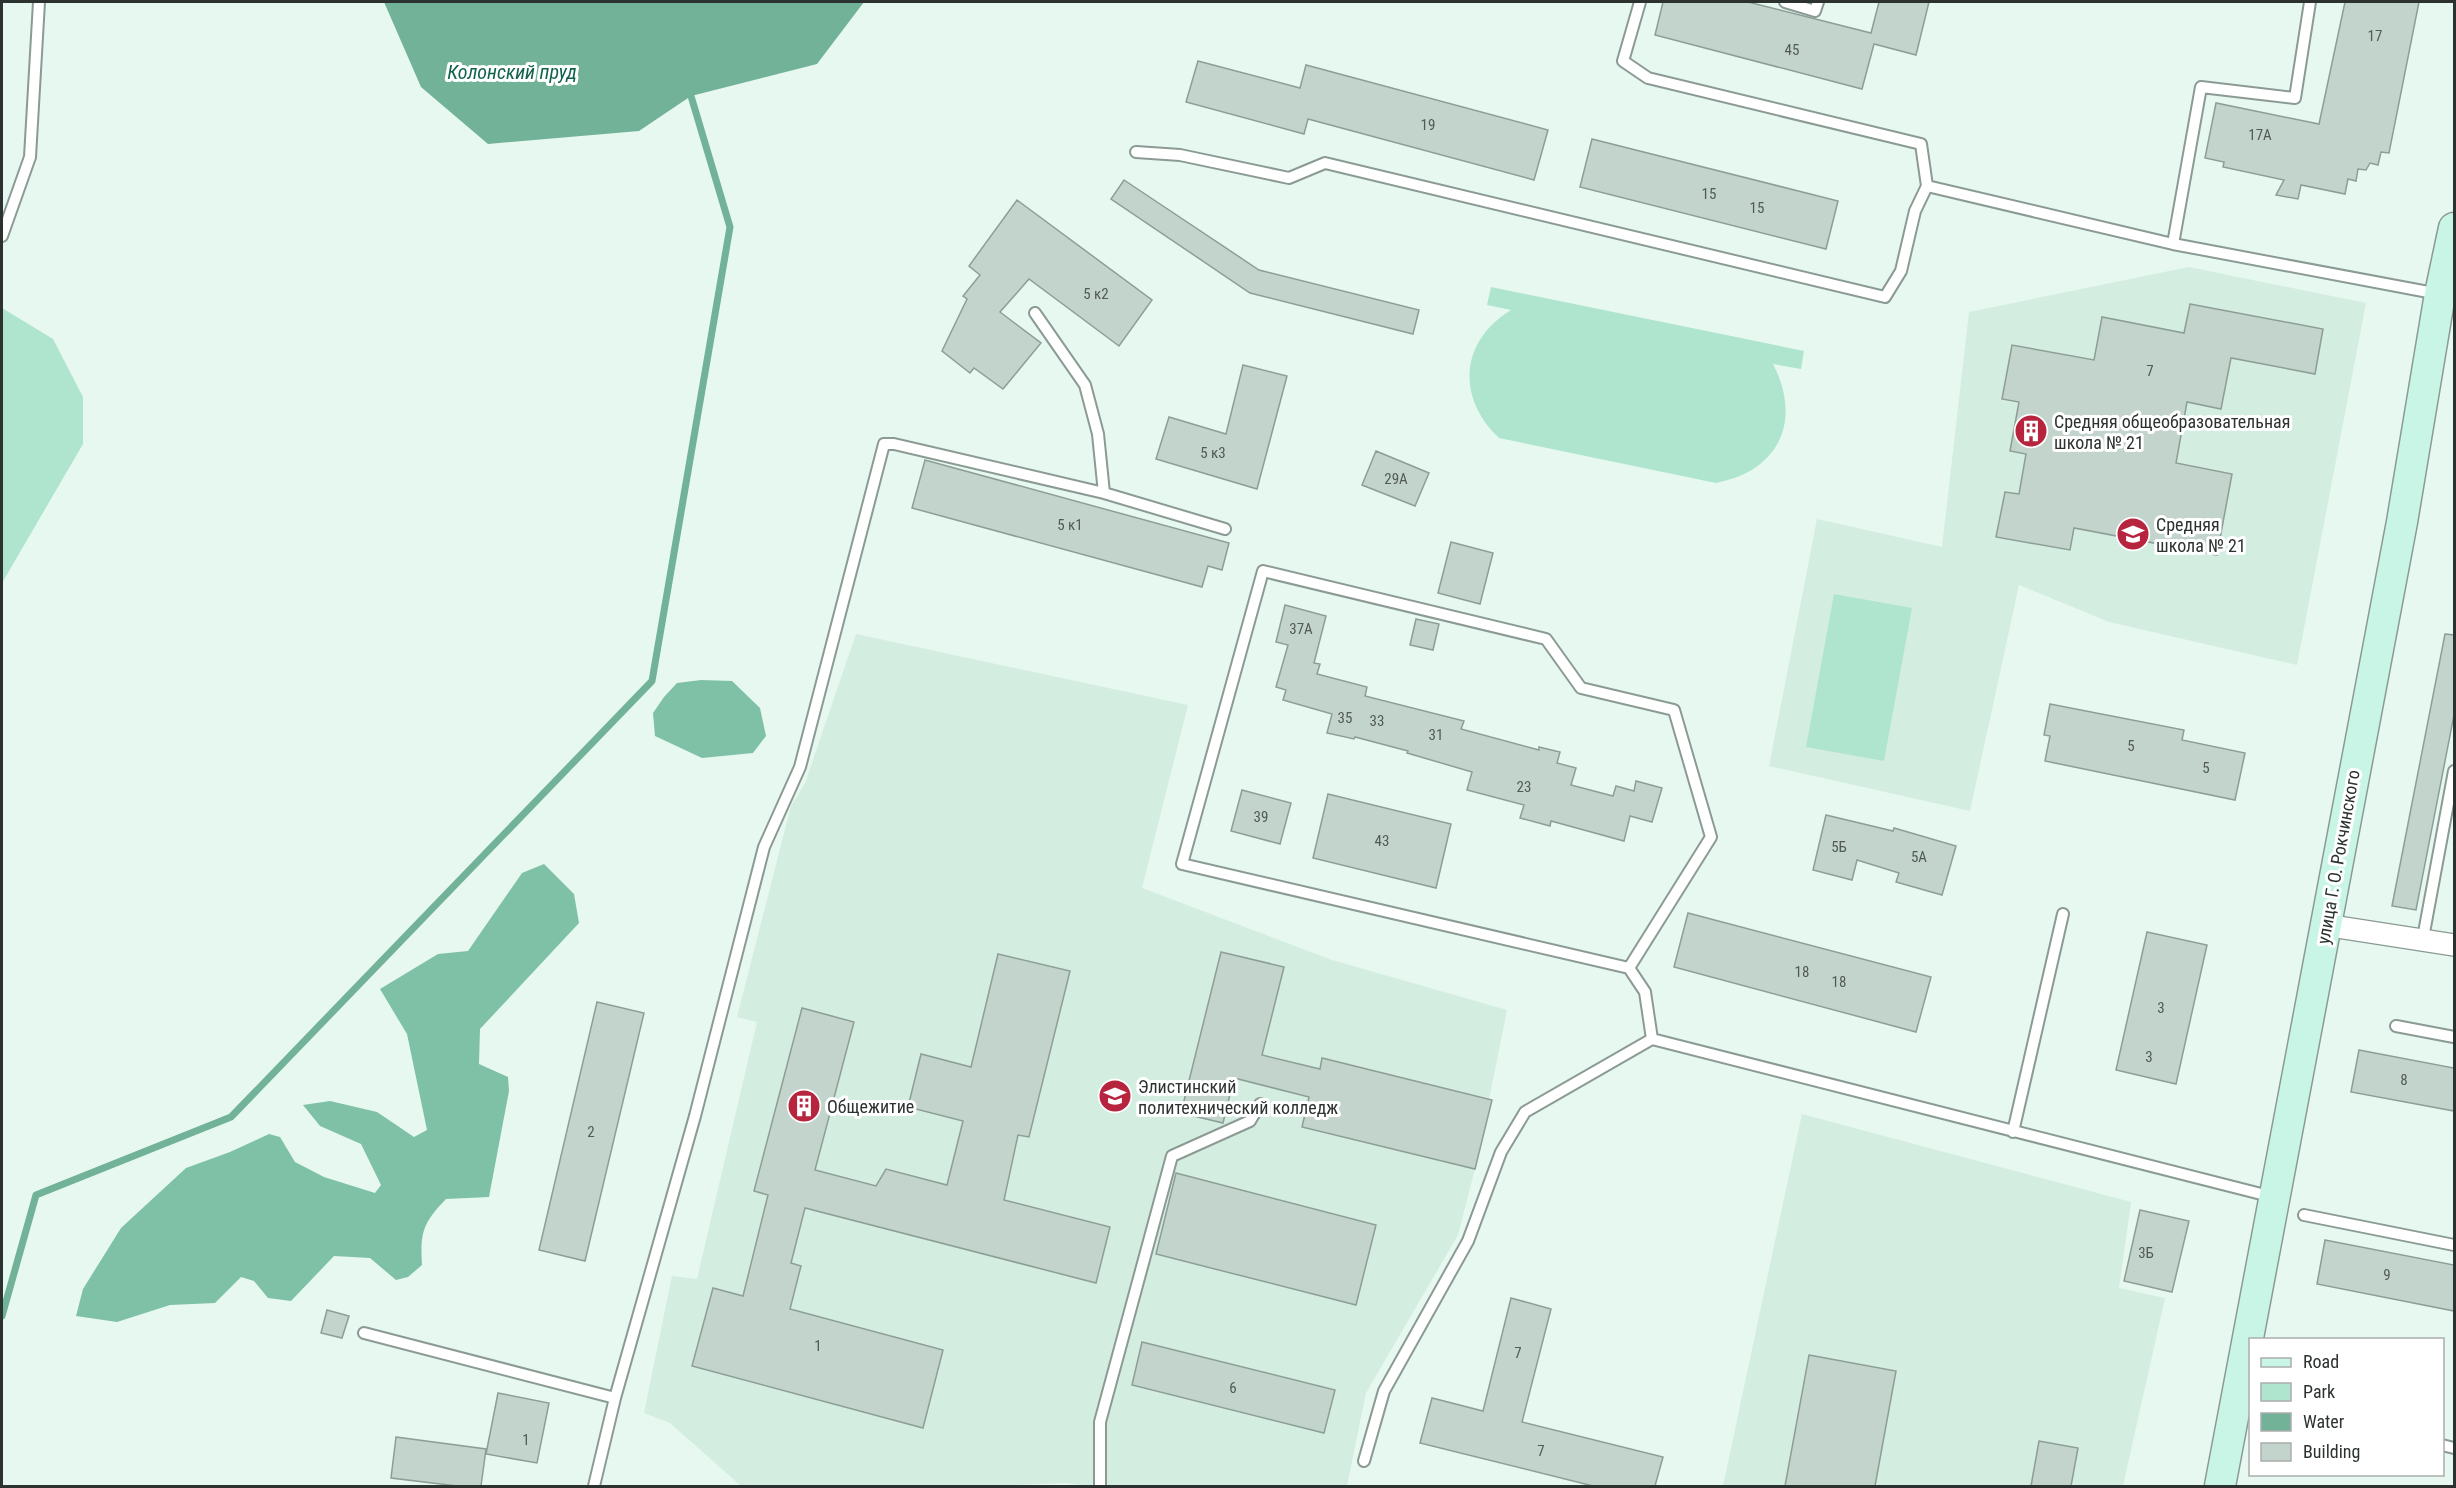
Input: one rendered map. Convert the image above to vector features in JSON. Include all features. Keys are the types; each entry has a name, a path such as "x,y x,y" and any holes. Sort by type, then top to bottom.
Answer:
{"street":[{"name":"улица Г. О. Рокчинского","path":"2220,1486 2402,522 2440,294 2454,228"},
{"path":"2325,925 2423,938 2454,945"}],"lane":[{"path":"2,236 30,157 39,2"},
{"path":"1136,152 1180,155 1289,178 1324,163 1885,297 1900,271 1915,211 1927,186 1920,144 1648,78 1623,61 1640,2"},
{"path":"1785,2 1815,10 1818,2"},
{"path":"2173,243 2201,87 2295,98 2310,2"},
{"path":"1927,186 2173,243 2440,294"},
{"path":"1035,313 1085,385 1098,434 1104,493"},
{"path":"594,1486 615,1398 695,1116 764,847 800,767 884,444 894,444 1104,493 1225,529"},
{"path":"1629,968 1711,837 1674,711 1581,688 1546,639 1263,572 1182,864 1629,968 1645,992 1652,1039"},
{"path":"2423,938 2454,771"},
{"path":"2013,1132 2063,914"},
{"path":"2396,1026 2454,1037"},
{"path":"1364,1461 1384,1390 1468,1240 1501,1152 1525,1112 1652,1039 2276,1197"},
{"path":"1100,1486 1100,1422 1172,1156 1250,1120 1260,1104"},
{"path":"2304,1215 2454,1245"},
{"path":"364,1334 615,1398"}],"shaded area":[{"name":"Средняя школа № 21","path":"2189,267 2366,303 2297,665 2109,622 2019,585 1970,811 1769,766 1817,519 1942,547 1969,312"},
{"name":"Элистинский политехнический колледж","path":"856,634 1188,705 1142,888 1332,960 1507,1010 1475,1169 1458,1235 1366,1393 1347,1486 1086,1486 1066,1483 994,1486 741,1486 670,1423 644,1413 672,1276 697,1279 757,1022 737,1017 791,806 805,783"},
{"path":"701,680 732,681 760,708 766,736 753,753 702,758 655,736 653,713 664,697 677,683"},
{"path":"544,864 574,894 579,923 480,1029 479,1064 508,1077 509,1091 489,1197 446,1199 432,1215 425,1229 422,1265 408,1277 396,1280 370,1258 334,1256 291,1301 268,1298 254,1281 241,1277 215,1303 170,1305 117,1322 76,1316 83,1289 121,1228 186,1168 230,1152 269,1134 280,1137 295,1162 324,1177 375,1193 381,1185 361,1144 320,1126 303,1105 330,1101 377,1112 414,1137 427,1130 407,1034 380,989 438,954 468,951 522,873"},
{"path":"1802,1114 2131,1202 2119,1288 2165,1298 2123,1486 1723,1486"}],"green space":[{"path":"1491,287 1804,351 1801,369 1773,364 1782,385 1785,405 1785,423 1779,440 1770,455 1756,467 1738,477 1716,483 1499,438 1485,422 1470,388 1473,354 1482,337 1494,323 1511,310 1487,305"},
{"path":"2,308 53,339 83,397 83,444 2,583"},
{"path":"1834,594 1912,608 1884,761 1806,747"}],"water":[{"name":"Колонский пруд","path":"384,2 864,2 817,64 691,96 639,131 488,144 421,87"}],"building":[{"path":"1663,2 1748,2 1871,33 1879,2 1929,2 1916,55 1874,44 1862,89 1655,35"},
{"path":"2345,2 2419,2 2389,153 2381,152 2378,165 2370,163 2366,170 2358,169 2356,181 2348,179 2345,194 2301,185 2298,199 2276,195 2284,180 2223,167 2224,162 2205,158 2216,103 2319,124"},
{"path":"1198,61 1300,88 1306,65 1548,130 1534,180 1308,119 1304,134 1186,102"},
{"path":"1592,139 1838,201 1826,249 1580,187"},
{"path":"1124,180 1259,270 1419,310 1413,334 1250,293 1111,199"},
{"path":"1017,200 1152,300 1119,346 1029,279 1000,312 1041,343 1003,389 974,368 970,373 942,351 967,299 963,296 980,275 969,266"},
{"name":"Средняя общеобразовательная школа № 21","path":"2190,304 2323,329 2315,374 2231,358 2221,409 2187,402 2176,463 2232,474 2217,555 2074,528 2070,550 1996,537 2005,492 2019,494 2026,454 2010,451 2019,402 2002,399 2012,345 2094,360 2102,317 2184,333"},
{"path":"1243,365 1287,376 1257,489 1156,459 1169,417 1226,434"},
{"path":"1376,451 1429,473 1415,506 1362,485"},
{"path":"925,460 1229,543 1222,570 1208,566 1202,587 912,508"},
{"path":"1451,542 1493,553 1480,604 1438,593"},
{"path":"1285,605 1326,616 1314,663 1320,664 1317,674 1367,687 1365,696 1464,721 1461,729 1539,750 1539,747 1560,752 1557,763 1576,768 1571,785 1613,796 1616,786 1634,791 1636,781 1662,788 1652,822 1630,816 1624,841 1551,821 1550,826 1520,818 1524,805 1467,790 1472,772 1407,753 1408,751 1355,737 1354,739 1327,733 1332,714 1283,700 1286,690 1276,687 1288,645 1276,642"},
{"path":"1416,619 1439,624 1433,650 1410,645"},
{"path":"2445,634 2454,635 2454,715 2416,910 2392,906"},
{"path":"2050,704 2184,730 2182,740 2245,753 2235,800 2045,761 2050,736 2044,735"},
{"path":"1242,790 1291,803 1280,844 1231,831"},
{"path":"1328,794 1451,824 1436,888 1313,858"},
{"path":"1826,815 1893,831 1894,828 1956,846 1942,895 1896,882 1899,873 1857,860 1852,880 1813,870"},
{"path":"1688,913 1931,977 1916,1032 1674,967"},
{"path":"2147,932 2207,945 2176,1084 2116,1070"},
{"path":"1221,952 1284,967 1262,1055 1320,1069 1322,1058 1492,1100 1475,1169 1302,1127 1309,1097 1234,1078 1223,1123 1181,1113"},
{"path":"998,954 1070,971 1029,1137 1018,1135 1004,1200 1110,1227 1096,1283 805,1208 791,1263 801,1266 790,1309 943,1350 923,1428 692,1366 713,1288 743,1296 768,1195 754,1191 802,1008 854,1022 815,1170 876,1186 886,1169 947,1185 963,1121 908,1107 921,1054 971,1067"},
{"path":"597,1002 644,1013 585,1261 539,1250"},
{"path":"2359,1050 2454,1068 2454,1111 2351,1092"},
{"path":"1176,1173 1376,1225 1356,1305 1156,1254"},
{"path":"2140,1210 2189,1221 2172,1292 2124,1281"},
{"path":"2325,1240 2454,1265 2454,1311 2317,1284"},
{"path":"1511,1298 1551,1309 1522,1422 1663,1457 1655,1486 1593,1486 1420,1443 1432,1398 1483,1411"},
{"path":"327,1310 349,1316 342,1338 321,1333"},
{"path":"1142,1342 1335,1390 1324,1433 1132,1385"},
{"path":"1809,1355 1896,1371 1875,1486 1785,1486"},
{"path":"498,1393 549,1403 537,1463 486,1454"},
{"path":"396,1437 486,1449 481,1486 457,1486 391,1478"},
{"path":"2039,1441 2078,1448 2071,1486 2031,1486"}],"waterway":[{"path":"2,1316 36,1195 231,1117 652,681 730,227 691,96"}],"place":[{"name":"Средняя общеобразовательная школа № 21","path":"2031,431"},
{"name":"Средняя школа № 21","path":"2133,534"},
{"name":"Элистинский политехнический колледж","path":"1115,1096"},
{"name":"Общежитие","path":"804,1106"}]}
